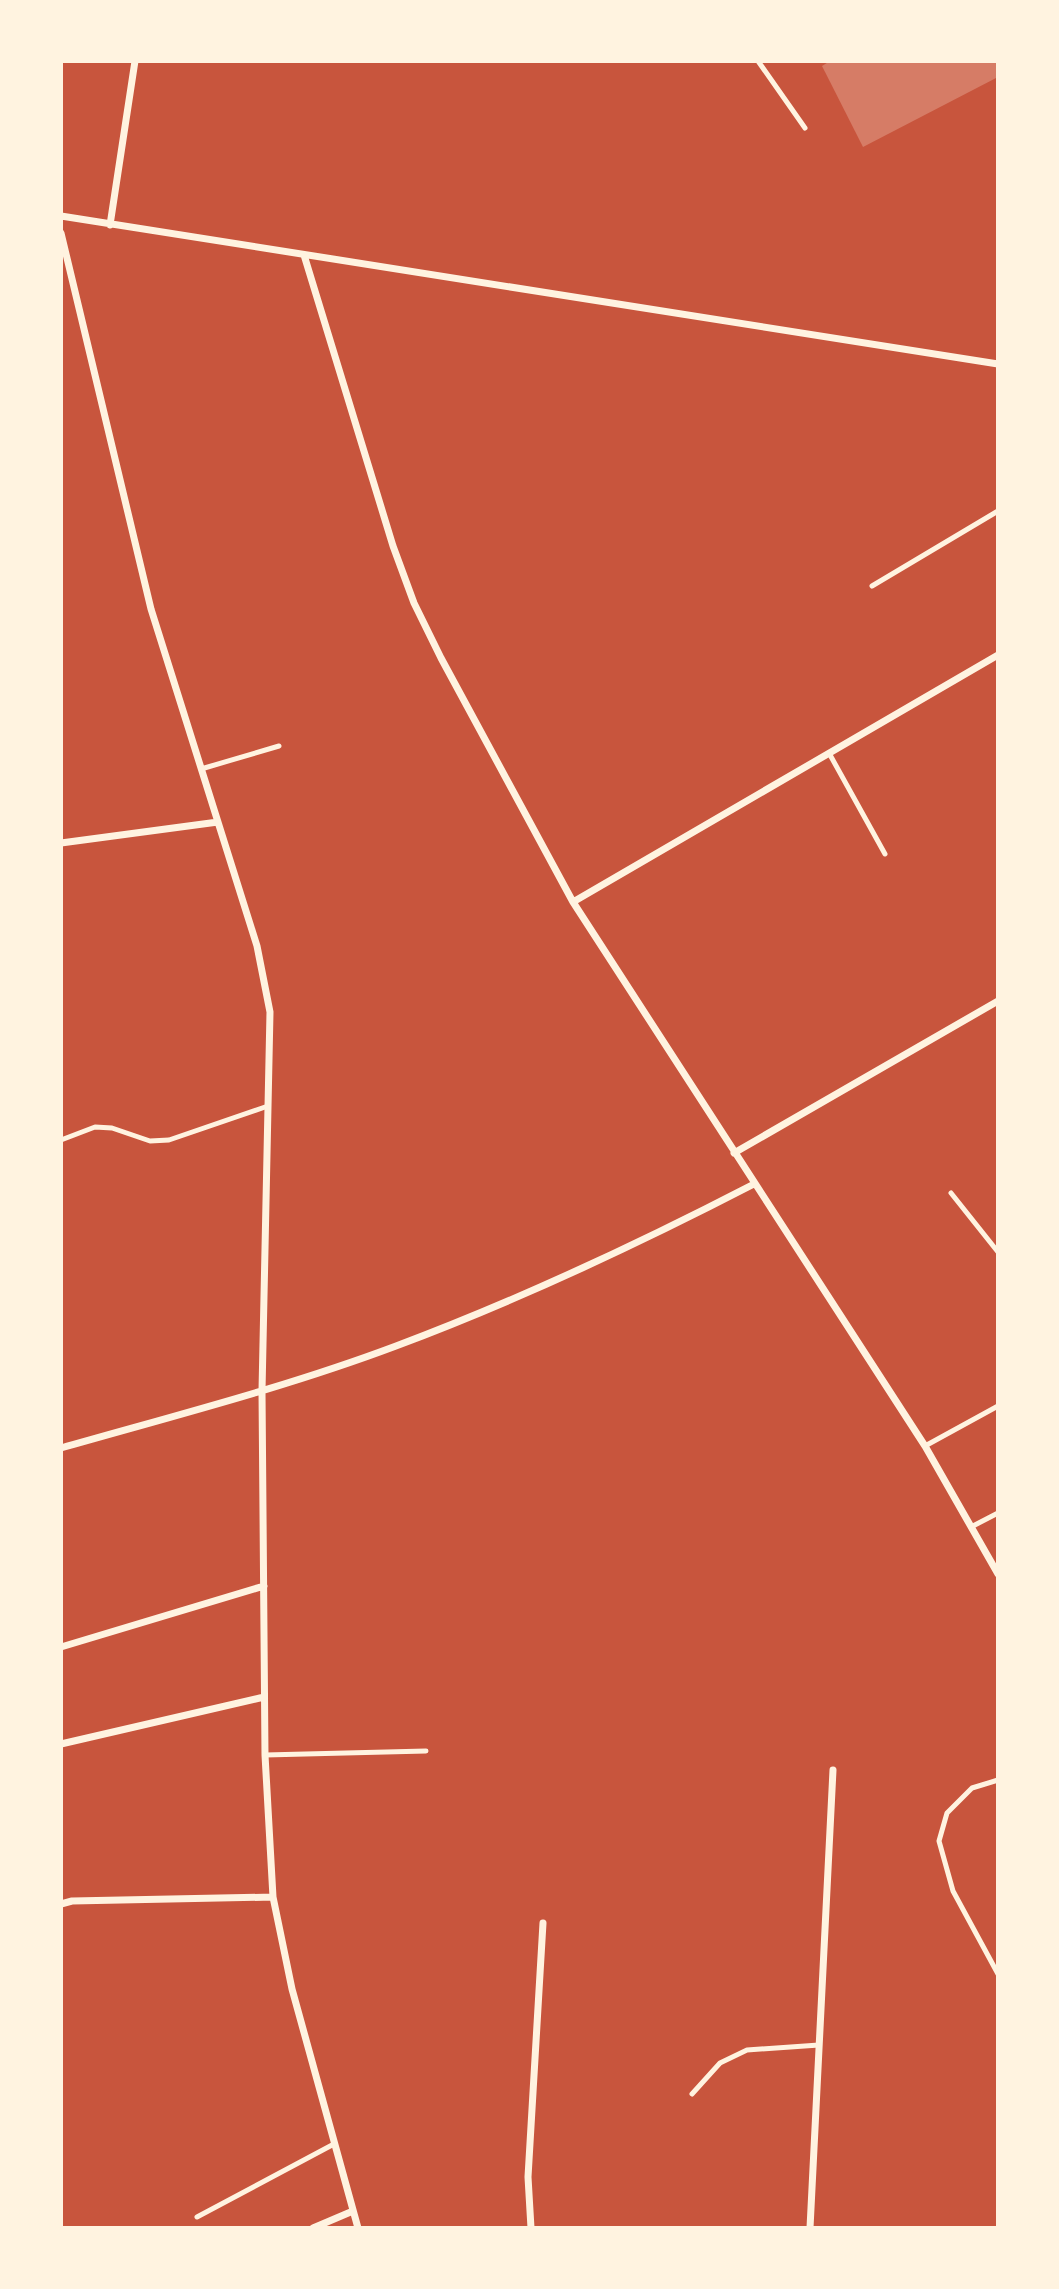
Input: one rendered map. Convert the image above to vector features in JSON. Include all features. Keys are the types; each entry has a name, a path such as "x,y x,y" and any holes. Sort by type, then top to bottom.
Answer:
{"street":[{"path":"110,225 135,61"},
{"path":"61,216 998,365"},
{"path":"61,233 151,609 257,946 270,1012 262,1391 265,1755 273,1897 292,1989 358,2228"},
{"path":"304,255 393,546 414,603 573,902 925,1446 998,1574"},
{"path":"573,902 998,655"},
{"path":"61,844 218,822"},
{"path":"734,1153 998,1001"},
{"path":"61,1448 262,1391 397,1346 625,1250 754,1184"},
{"path":"61,1647 264,1586"},
{"path":"61,1744 264,1697"},
{"path":"810,2228 833,1770"},
{"path":"61,1904 72,1901 273,1897"},
{"path":"531,2228 528,2177 543,1923"},
{"path":"313,2228 353,2211"}],"lane":[{"path":"758,61 804,128"},
{"path":"872,586 998,511"},
{"path":"201,769 279,746"},
{"path":"829,753 886,854"},
{"path":"61,1140 95,1127 112,1128 150,1141 169,1140 270,1106"},
{"path":"951,1193 998,1252"},
{"path":"925,1446 998,1406"},
{"path":"971,1527 998,1513"},
{"path":"265,1755 426,1751"},
{"path":"998,1780 972,1788 947,1813 939,1841 953,1891 998,1973"},
{"path":"692,2094 720,2063 747,2050 819,2045"},
{"path":"197,2217 334,2144"}],"building":[{"path":"830,61 998,61 998,77 863,147 822,66"}]}
